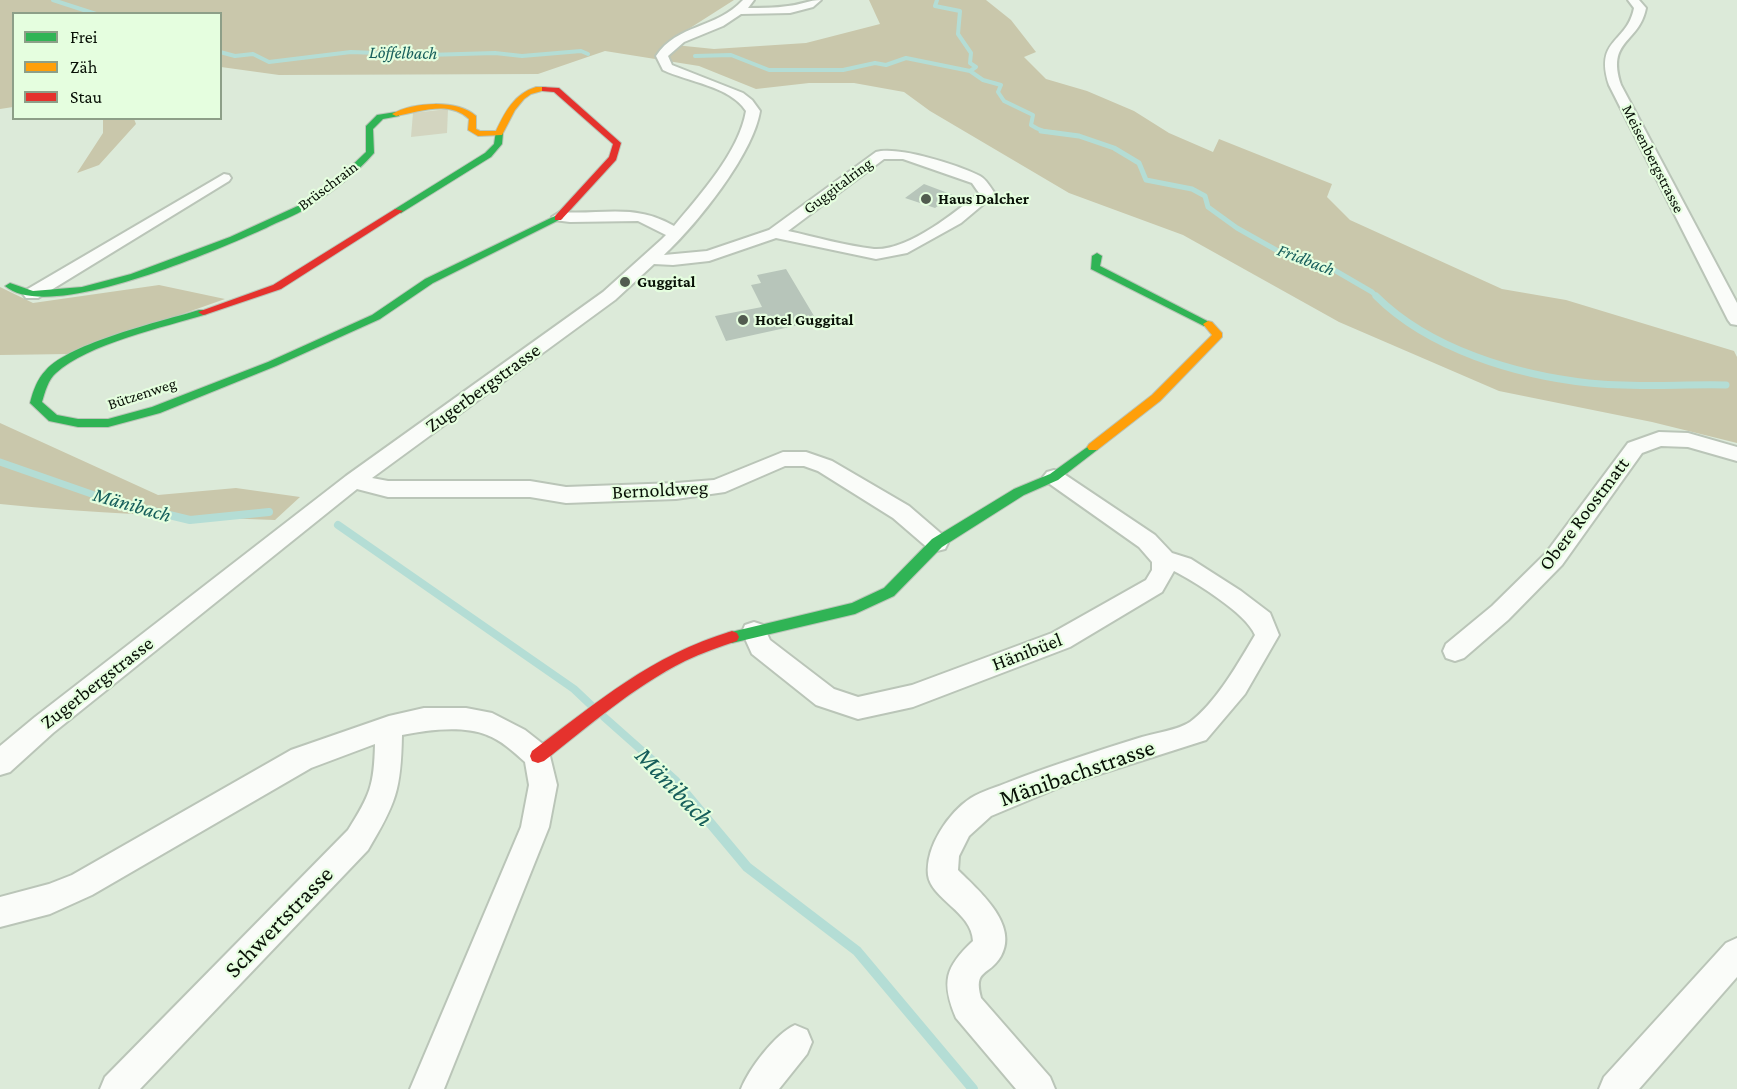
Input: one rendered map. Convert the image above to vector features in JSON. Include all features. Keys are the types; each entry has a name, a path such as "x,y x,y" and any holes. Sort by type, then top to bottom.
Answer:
{"street":[{"name":"Zugerbergstrasse","path":"0,763 44,725 285,533 353,481 577,321 651,259 676,234 726,170 747,132 753,111 743,98 732,92 690,78 667,67 662,56 666,48 678,40 720,23 749,0"},
{"path":"738,11 779,10 811,4 816,0"},
{"name":"Meisenbergstrasse","path":"1633,0 1640,8 1640,17 1614,47 1609,64 1615,85 1737,320"},
{"path":"499,133 513,105 522,95 539,89 556,90 616,143 613,158 560,217"},
{"name":"Brüschrain","path":"10,286 32,294 82,290 135,276 233,239 303,207 348,174 370,153 369,128 380,117 456,106 467,110 473,118 472,130 478,134 499,133"},
{"name":"Bützenweg","path":"499,133 498,144 488,155 277,287 86,351 62,362 42,381 36,404 53,418 78,423 108,423 156,410 272,364 376,317 429,281 560,217"},
{"name":"Guggitalring","path":"651,259 674,260 710,256 775,233 881,154 904,155 977,180 987,194 955,220 907,248 876,254 775,233"},
{"path":"32,294 224,178"},
{"path":"560,217 579,219 638,216 648,218 676,234"},
{"path":"538,756 678,657 725,639 855,608 889,592 937,543 1019,492 1054,477 1156,398 1218,335 1212,326 1095,267 1097,255"},
{"name":"Obere Roostmatt","path":"1455,651 1500,613 1554,559 1635,448 1659,439 1688,440 1737,454"},
{"name":"Bernoldweg","path":"353,481 388,489 530,489 566,495 676,491 717,487 783,459 806,459 825,466 901,512 937,543"},
{"path":"1054,477 1146,541 1164,560"},
{"name":"Hänibüel","path":"754,632 761,647 825,697 858,708 913,696 1061,640 1154,586 1163,571 1164,560"},
{"name":"Mänibachstrasse","path":"1038,1089 968,1007 961,983 969,966 988,947 988,928 972,905 943,875 945,854 959,827 981,807 1061,774 1197,732 1213,717 1255,658 1267,635 1261,620 1233,598 1183,565 1164,560"},
{"path":"0,912 50,899 82,885 301,759 389,727 424,719 466,719 492,724 516,738 538,756 543,785 535,827 427,1089"},
{"name":"Schwertstrasse","path":"117,1089 358,840 381,803 388,773 389,727"},
{"path":"1616,1089 1737,954"},
{"path":"758,1089 795,1042"}],"green space":[{"path":"448,109 447,133 411,137 413,113"}],"shaded area":[{"path":"0,0 734,0 665,44 714,49 806,43 880,24 869,0 986,0 1011,20 1036,52 1024,57 1046,79 1087,91 1134,111 1169,133 1213,152 1219,139 1332,184 1327,197 1350,220 1502,289 1566,300 1734,351 1737,357 1737,443 1652,422 1499,391 1339,322 1183,235 1069,193 930,111 904,92 854,83 809,83 756,89 699,66 605,51 538,74 279,75 222,67 222,12 12,12 12,107 0,109"},
{"path":"103,120 134,120 136,124 99,165 77,173 103,133"},
{"path":"159,285 225,299 69,354 0,355 0,287 33,303"},
{"path":"0,423 158,495 236,488 300,497 275,520 68,510 0,504"}],"building":[{"name":"Haus Dalcher","path":"924,184 953,195 935,208 905,198"},
{"path":"786,269 817,321 726,341 715,316 762,307 751,285 761,283 757,275"}],"waterway":[{"name":"Löffelbach","path":"53,0 90,12"},
{"path":"937,0 935,6 960,11 958,34 971,53 970,63 976,67 970,71"},
{"name":"Löffelbach","path":"222,53 235,56 253,54 269,62 351,52 427,55 495,53 522,56 581,51 588,54"},
{"name":"Löffelbach","path":"695,56 731,55 769,70 843,70 875,63 886,65 906,58 970,71"},
{"name":"Fridbach","path":"970,71 983,80 1001,85 998,92 1004,101 1033,115 1031,125 1043,131 1057,133"},
{"name":"Fridbach","path":"1041,131 1079,136 1114,148 1139,163 1146,180 1192,189 1205,196 1208,207 1237,228 1294,260 1329,267 1376,296"},
{"name":"Fridbach","path":"1376,296 1397,315 1421,331 1447,345 1504,366 1589,383 1640,386 1726,385"},
{"name":"Mänibach","path":"0,462 123,505"},
{"name":"Mänibach","path":"119,503 190,520 269,512"},
{"name":"Mänibach","path":"338,525 574,689 593,707"},
{"name":"Mänibach","path":"604,717 657,764"},
{"name":"Mänibach","path":"655,763 675,781 747,867 857,951 973,1089"}],"traffic: fast":[{"path":"10,286 32,294 82,290 135,276 233,239 303,207 348,174 370,153 369,128 380,117 396,114"},
{"path":"398,211 488,155 498,144 499,133"},
{"path":"203,312 123,336 64,361 46,377 36,403 53,418 78,423 108,423 156,410 272,364 376,317 429,281 558,218"},
{"path":"1097,256 1095,267 1208,324"},
{"path":"732,637 855,608 889,592 937,543 1019,492 1054,477 1093,447"}],"traffic: slow":[{"path":"396,114 447,106 466,111 473,118 472,130 478,134 499,133 521,97 536,90 545,89"},
{"path":"1093,447 1156,398 1218,335 1208,324"}],"traffic: jam":[{"path":"545,89 556,90 617,143 613,158 558,218"},
{"path":"203,312 277,287 398,211"},
{"path":"538,756 654,671 705,645 732,637"}],"place":[{"name":"Haus Dalcher","path":"926,199"},
{"name":"Guggital","path":"625,282"},
{"name":"Hotel Guggital","path":"743,320"}]}
